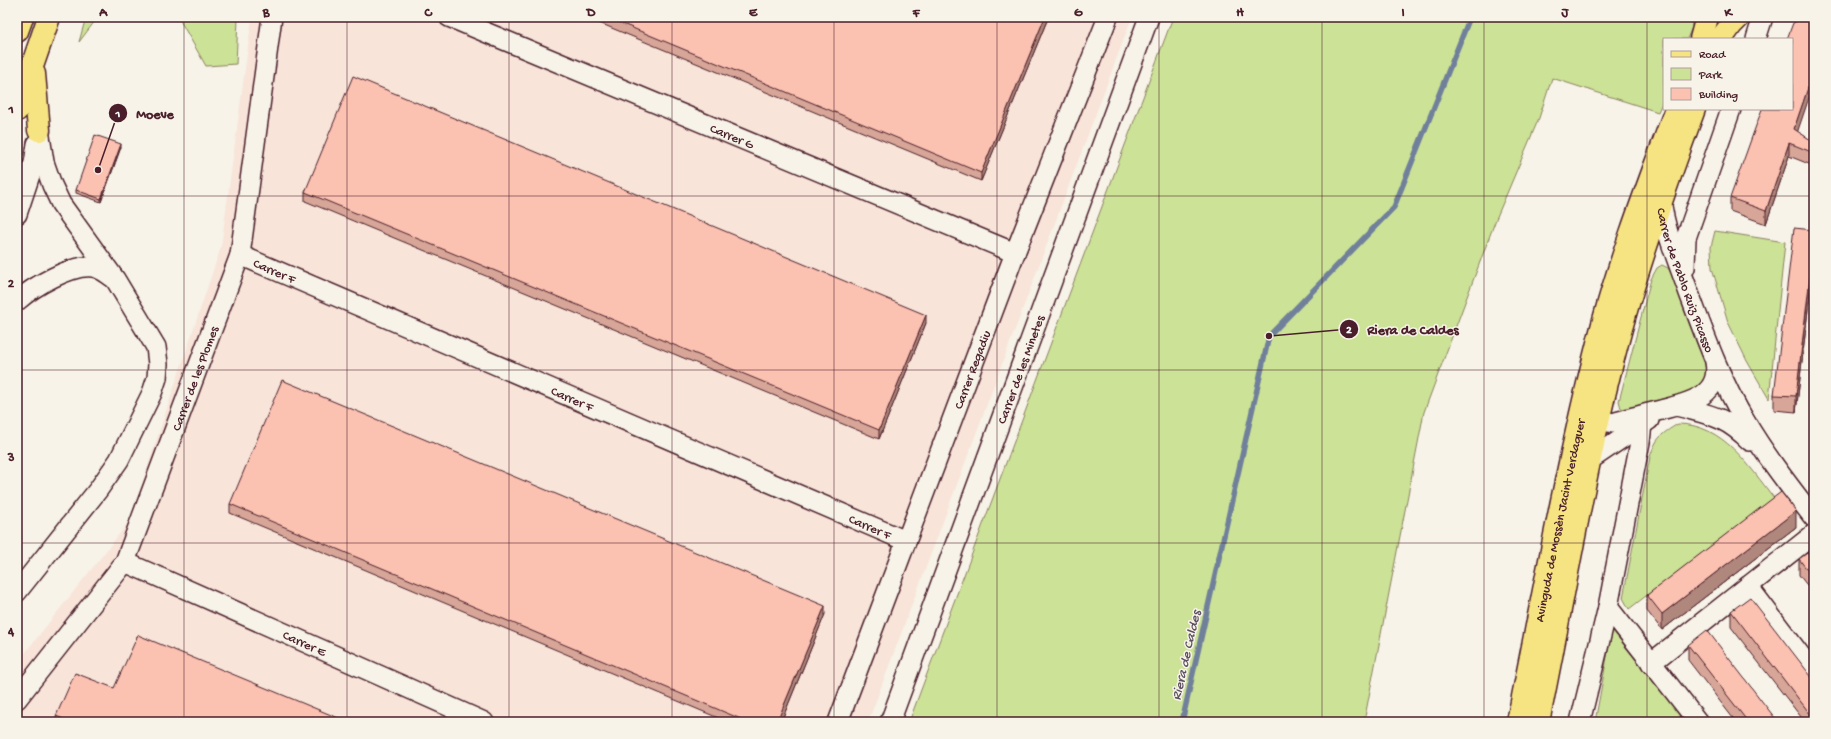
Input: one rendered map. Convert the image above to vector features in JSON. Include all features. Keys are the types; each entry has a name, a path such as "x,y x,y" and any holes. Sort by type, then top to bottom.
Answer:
{"main road":[{"path":"17,31 22,17"},
{"path":"17,110 49,17"},
{"path":"1701,38 1707,17"},
{"path":"1722,38 1739,17"},
{"path":"33,62 39,130"},
{"name":"Avinguda de Mossèn Jacint Verdaguer","path":"1518,722 1581,412 1604,318 1676,110"},
{"name":"Avinguda de Mossèn Jacint Verdaguer","path":"1538,722 1590,460 1602,418 1625,315 1658,207 1694,110"}],"street":[{"name":"Carrer de les Plomes","path":"17,699 125,562 240,255 272,17"},
{"name":"Carrer G","path":"449,17 1015,254"},
{"name":"Carrer Regadiu","path":"838,722 1015,254 1108,17"},
{"name":"Carrer de les Minetes","path":"890,722 1149,17"},
{"path":"1756,38 1764,17"},
{"path":"1689,293 1684,261 1686,238 1730,110"},
{"path":"17,214 34,163 39,130"},
{"path":"17,592 98,490 118,460 152,393 157,378 158,364 156,347 115,279 61,204 52,185 44,162 39,130"},
{"name":"Avinguda de Mossèn Jacint Verdaguer","path":"1618,274 1630,264 1641,233 1658,207"},
{"name":"Carrer de Pablo Ruiz Picasso","path":"1658,207 1662,212 1677,264 1689,293 1701,329 1744,421 1769,459 1814,518"},
{"name":"Carrer F","path":"240,255 906,541"},
{"path":"17,301 38,284 73,271 92,267 101,269 115,279"},
{"name":"Avinguda de Mossèn Jacint Verdaguer","path":"1602,418 1595,405 1596,389 1607,342 1604,318"},
{"name":"Carrer de Pablo Ruiz Picasso","path":"1602,418 1613,423 1697,399 1709,390 1717,373 1715,360"},
{"name":"Avinguda de Mossèn Jacint Verdaguer","path":"1590,460 1642,424 1671,407"},
{"name":"Carrer de Pablo Ruiz Picasso","path":"1671,407 1717,417 1735,426 1769,459"},
{"path":"1580,722 1608,607 1640,442 1642,424"},
{"path":"1652,663 1814,534"},
{"name":"Carrer E","path":"125,562 484,722"},
{"path":"1748,586 1814,673"},
{"path":"1608,607 1698,722"}],"shaded area":[{"path":"252,17 1132,17 868,722 17,722 17,663 129,522 221,247"}],"green space":[{"path":"86,17 98,17 79,42"},
{"path":"178,17 235,17 238,19 236,64 206,66"},
{"path":"1173,17 1691,17 1692,27 1687,38 1663,38 1663,100 1658,112 1552,78 1539,118 1496,219 1424,412 1364,722 909,722"},
{"path":"1715,231 1785,242 1769,399 1747,361 1728,322 1712,268 1711,247"},
{"path":"1662,265 1668,268 1674,278 1711,372 1702,386 1675,397 1626,411 1621,408 1619,401 1651,279 1657,268"},
{"path":"1678,424 1694,426 1708,431 1722,439 1745,461 1774,498 1629,609 1623,598 1650,457 1660,437"},
{"path":"1612,630 1686,722 1595,722"}],"building":[{"path":"606,17 1045,17 981,173"},
{"path":"1805,17 1814,17 1814,70 1794,129 1814,142 1814,153 1789,143 1766,211 1730,198 1762,110 1793,110 1793,38 1787,38 1793,23"},
{"path":"353,76 926,315 879,430 305,192"},
{"path":"95,135 121,144 101,199 76,190"},
{"path":"1794,228 1814,230 1814,243 1796,396 1774,395"},
{"path":"282,380 825,606 777,722 748,722 230,504"},
{"path":"1781,492 1796,511 1662,614 1647,595"},
{"path":"1814,548 1814,579 1799,559"},
{"path":"1750,597 1814,680 1814,719 1731,611"},
{"path":"1707,630 1778,722 1748,722 1688,645"},
{"path":"138,635 348,722 71,722 56,716 75,673 114,688"}],"waterway":[{"name":"Riera de Caldes","path":"1182,722 1269,336 1394,207 1470,17"}],"place":[{"name":"Moeve","path":"98,170"},
{"name":"Riera de Caldes","path":"1269,336"}]}
